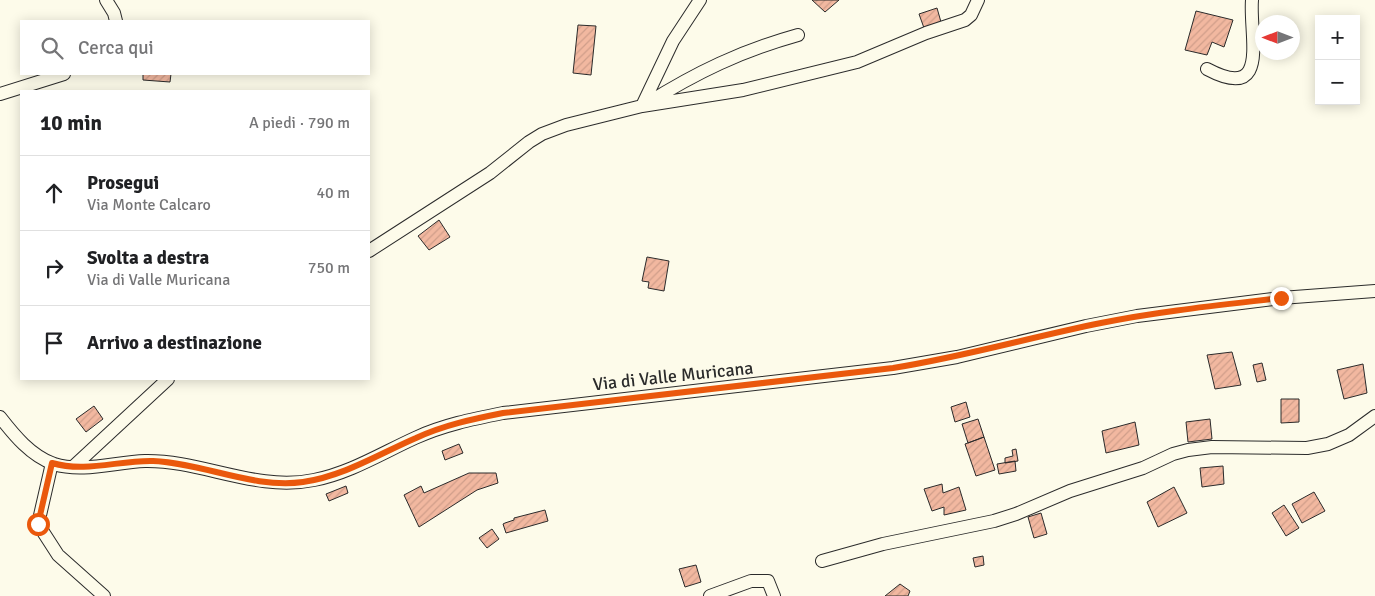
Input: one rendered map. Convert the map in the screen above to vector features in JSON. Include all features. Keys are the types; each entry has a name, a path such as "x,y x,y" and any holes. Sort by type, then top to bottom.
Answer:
{"street":[{"path":"106,0 116,20"},
{"path":"642,106 676,35 700,0"},
{"path":"370,250 490,173 542,134 566,125 642,106 743,90 857,62 926,33 965,20 971,15 978,0"},
{"path":"1206,69 1230,79 1238,79 1247,74 1252,64 1254,50 1251,18 1252,0"},
{"path":"642,106 690,77 720,62 755,48 798,35"},
{"path":"0,94 61,75"},
{"name":"Via di Valle Muricana","path":"0,417 26,446 52,463 74,467 127,462 158,462 182,464 266,481 304,482 345,470 445,426 503,413 893,368 957,357 1086,326 1137,316 1281,298 1375,291"},
{"path":"74,467 167,380"},
{"path":"822,561 883,544 994,522 1070,491 1143,468 1173,454 1188,450 1212,448 1308,448 1323,446 1344,438 1375,416"},
{"path":"52,463 38,524 58,555 104,596"},
{"path":"710,596 751,581 768,581 774,596"}],"building":[{"path":"812,0 839,0 825,12"},
{"path":"937,8 941,22 924,28 919,14"},
{"path":"1196,11 1233,20 1224,47 1212,42 1207,55 1185,50"},
{"path":"578,25 596,26 591,75 573,73"},
{"path":"143,75 171,75 170,82 143,80"},
{"path":"439,220 450,237 429,250 418,236"},
{"path":"647,257 669,261 664,291 648,288 649,282 642,281"},
{"path":"1232,352 1241,385 1215,389 1207,355"},
{"path":"1262,363 1266,380 1257,382 1253,365"},
{"path":"1363,364 1367,393 1344,399 1337,370"},
{"path":"1281,399 1299,399 1299,422 1281,423"},
{"path":"966,402 970,417 955,422 951,407"},
{"path":"94,406 103,419 86,432 76,419"},
{"path":"978,419 984,437 968,443 962,424"},
{"path":"1210,419 1212,439 1188,442 1186,422"},
{"path":"1135,422 1139,445 1106,453 1102,431"},
{"path":"984,437 995,470 976,476 965,444"},
{"path":"459,444 463,453 445,460 442,451"},
{"path":"1016,449 1018,461 1005,463 1005,458 1013,456 1012,450"},
{"path":"1015,461 1016,471 999,474 997,464"},
{"path":"1223,466 1224,484 1202,487 1200,468"},
{"path":"469,473 496,473 498,483 477,490 419,527 404,495 421,486 424,493"},
{"path":"942,484 943,493 959,487 966,510 944,515 944,507 932,511 924,489"},
{"path":"346,486 348,493 329,501 326,494"},
{"path":"1174,487 1187,513 1158,527 1147,502"},
{"path":"1314,492 1325,511 1302,523 1292,504"},
{"path":"1284,505 1299,528 1286,536 1272,513"},
{"path":"545,510 548,521 506,533 503,524 514,520 514,518"},
{"path":"1041,513 1047,534 1034,538 1028,517"},
{"path":"492,529 499,539 487,548 479,538"},
{"path":"983,556 984,565 975,567 973,558"},
{"path":"696,565 701,582 685,587 679,569"},
{"path":"900,584 910,591 908,596 885,596"}],"route":[{"path":"38,524 52,463 82,467 127,462 164,462 266,481 304,482 322,478 363,463 445,426 503,413 839,376 957,357 1086,326 1137,316 1281,298"}]}
